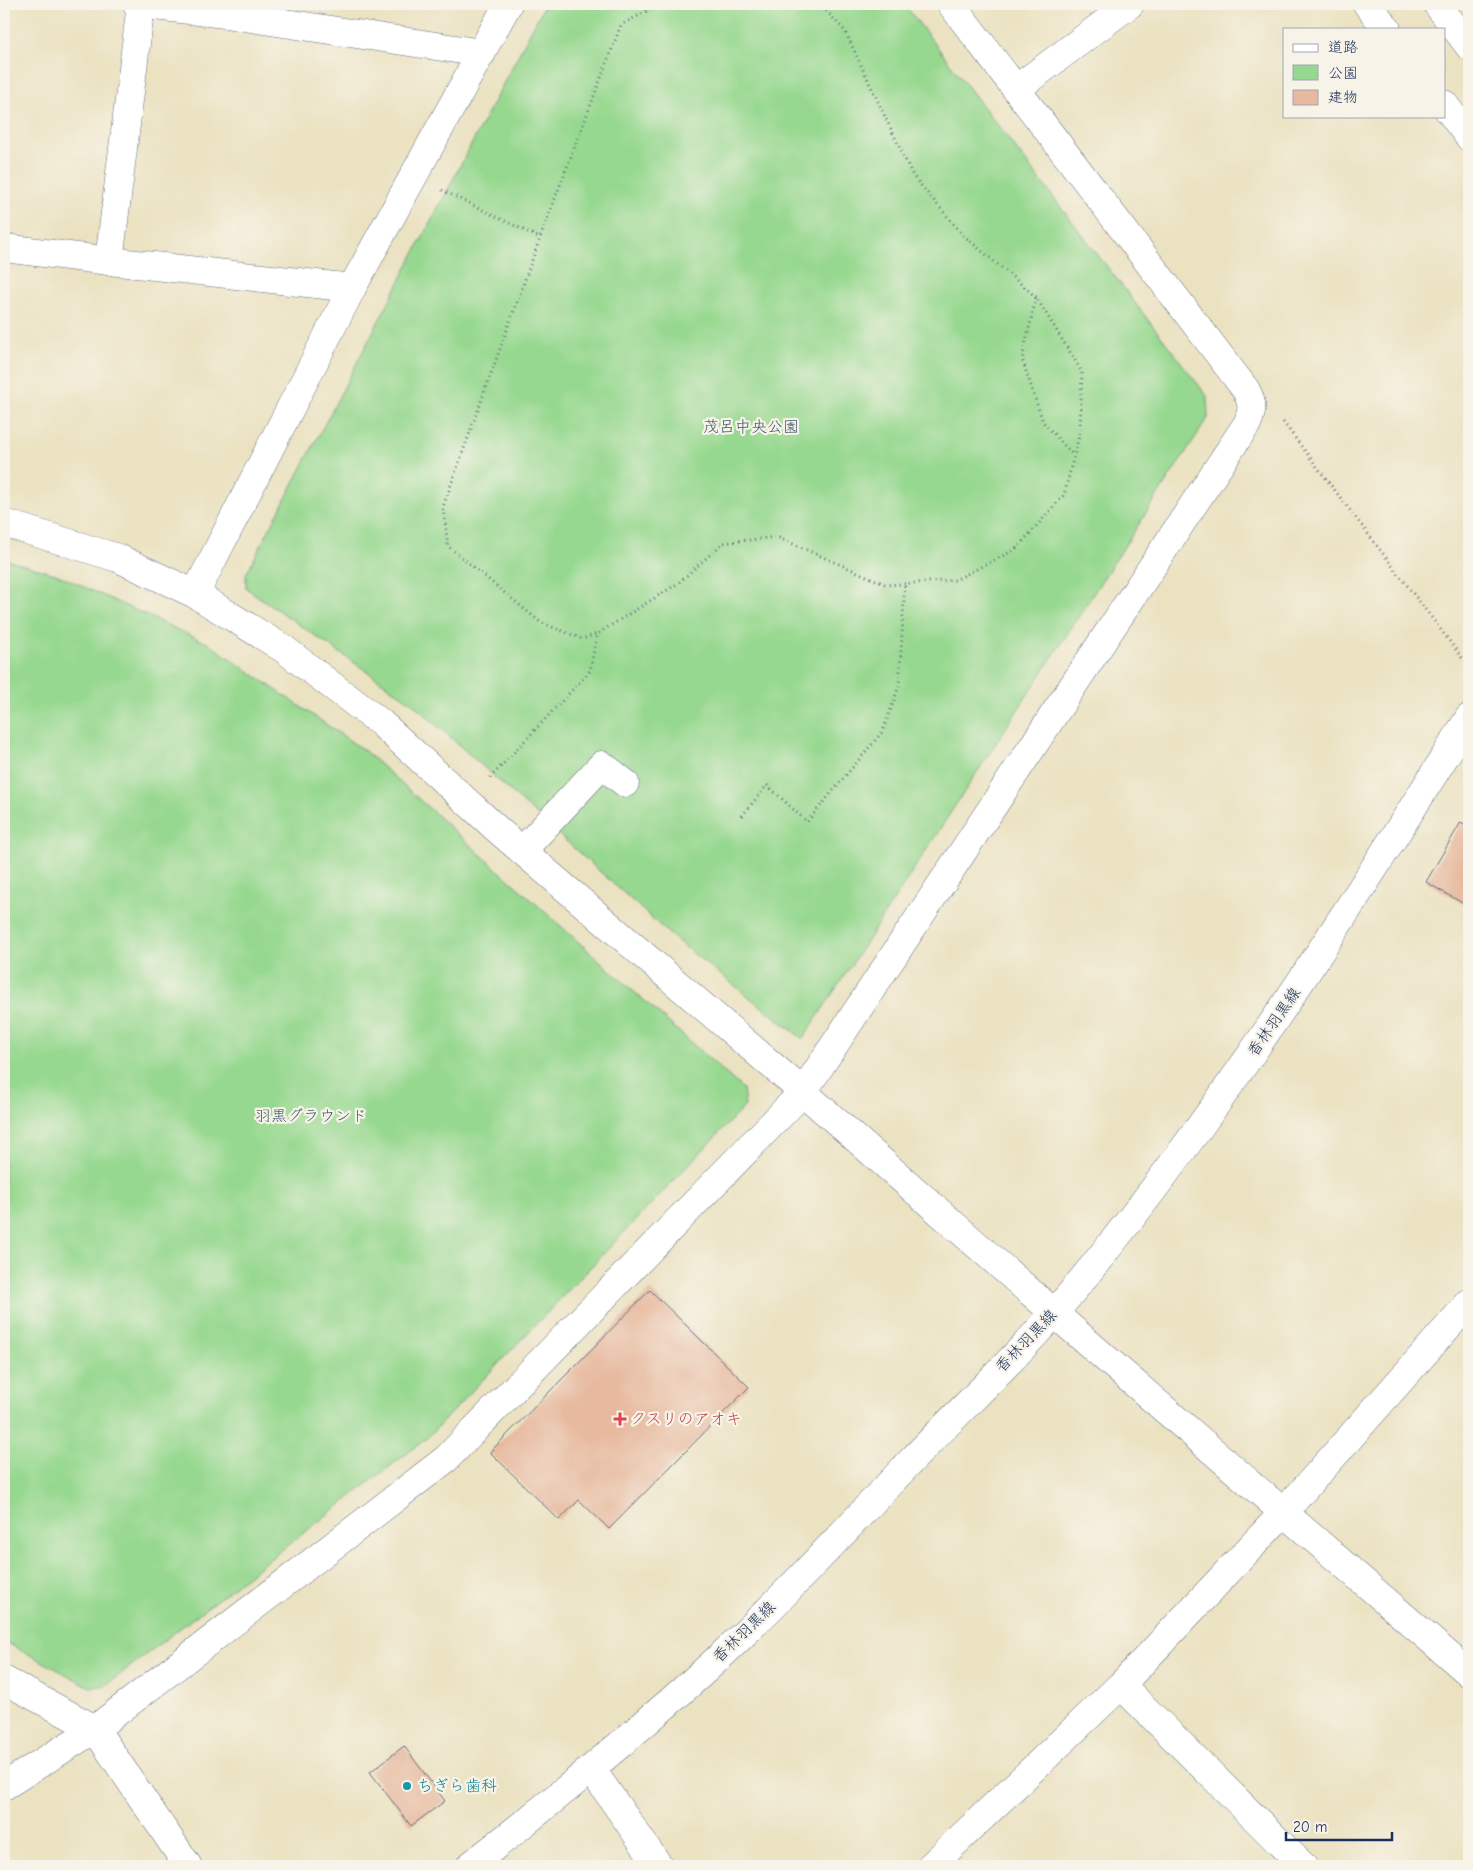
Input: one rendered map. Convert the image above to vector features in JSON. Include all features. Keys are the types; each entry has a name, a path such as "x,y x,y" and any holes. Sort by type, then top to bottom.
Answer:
{"main road":[{"path":"137,4 228,9 482,53"},
{"path":"109,261 141,4"},
{"path":"195,594 352,288 508,4"},
{"path":"4,1786 94,1729 446,1459 803,1092 1247,424 1252,413 1252,403 1246,390 951,4"},
{"path":"1016,89 1130,4"},
{"path":"1368,4 1385,28"},
{"path":"1437,4 1469,46"},
{"path":"1446,107 1469,137"},
{"path":"4,248 352,288"},
{"path":"4,523 118,558 195,594 284,649 380,723 522,851 803,1092 1283,1513 1469,1673"},
{"name":"香林羽黒線","path":"470,1866 592,1770 714,1661 778,1600 1054,1313 1132,1216 1274,1022 1368,881 1469,718"},
{"path":"522,851 602,765 625,783"},
{"path":"931,1866 1121,1685 1283,1513 1469,1303"},
{"path":"4,1680 94,1729 188,1866"},
{"path":"1121,1685 1295,1864"},
{"path":"592,1770 659,1866"}],"path":[{"path":"660,4 621,25 540,238 442,507 448,546 540,622 582,639 597,634 677,584 723,543 777,537 887,585 955,580 1016,549 1064,495 1080,432 1082,372 1036,297 963,235 913,176 845,31 820,4"},
{"path":"437,188 540,238"},
{"path":"1036,297 1022,359 1043,422 1074,456"},
{"path":"1280,417 1463,659"},
{"path":"742,816 768,785 807,822 883,731 899,686 905,584"},
{"path":"488,780 590,671 597,634"}],"green space":[{"name":"茂呂中央公園","path":"545,4 904,4 1207,396 1208,418 803,1039 675,939 411,702 246,588 246,574"},
{"name":"羽黒グラウンド","path":"4,559 56,574 209,644 365,751 743,1089 745,1106 427,1438 105,1686 90,1687 4,1641"}],"building":[{"path":"1461,822 1469,827 1469,907 1426,882"},
{"name":"クスリのアオキ","path":"650,1290 749,1387 609,1529 579,1500 559,1520 490,1452"},
{"name":"ちぎら歯科","path":"404,1746 445,1801 411,1826 370,1772"}],"place":[{"name":"クスリのアオキ","path":"620,1419"},
{"name":"ちぎら歯科","path":"407,1786"}]}
